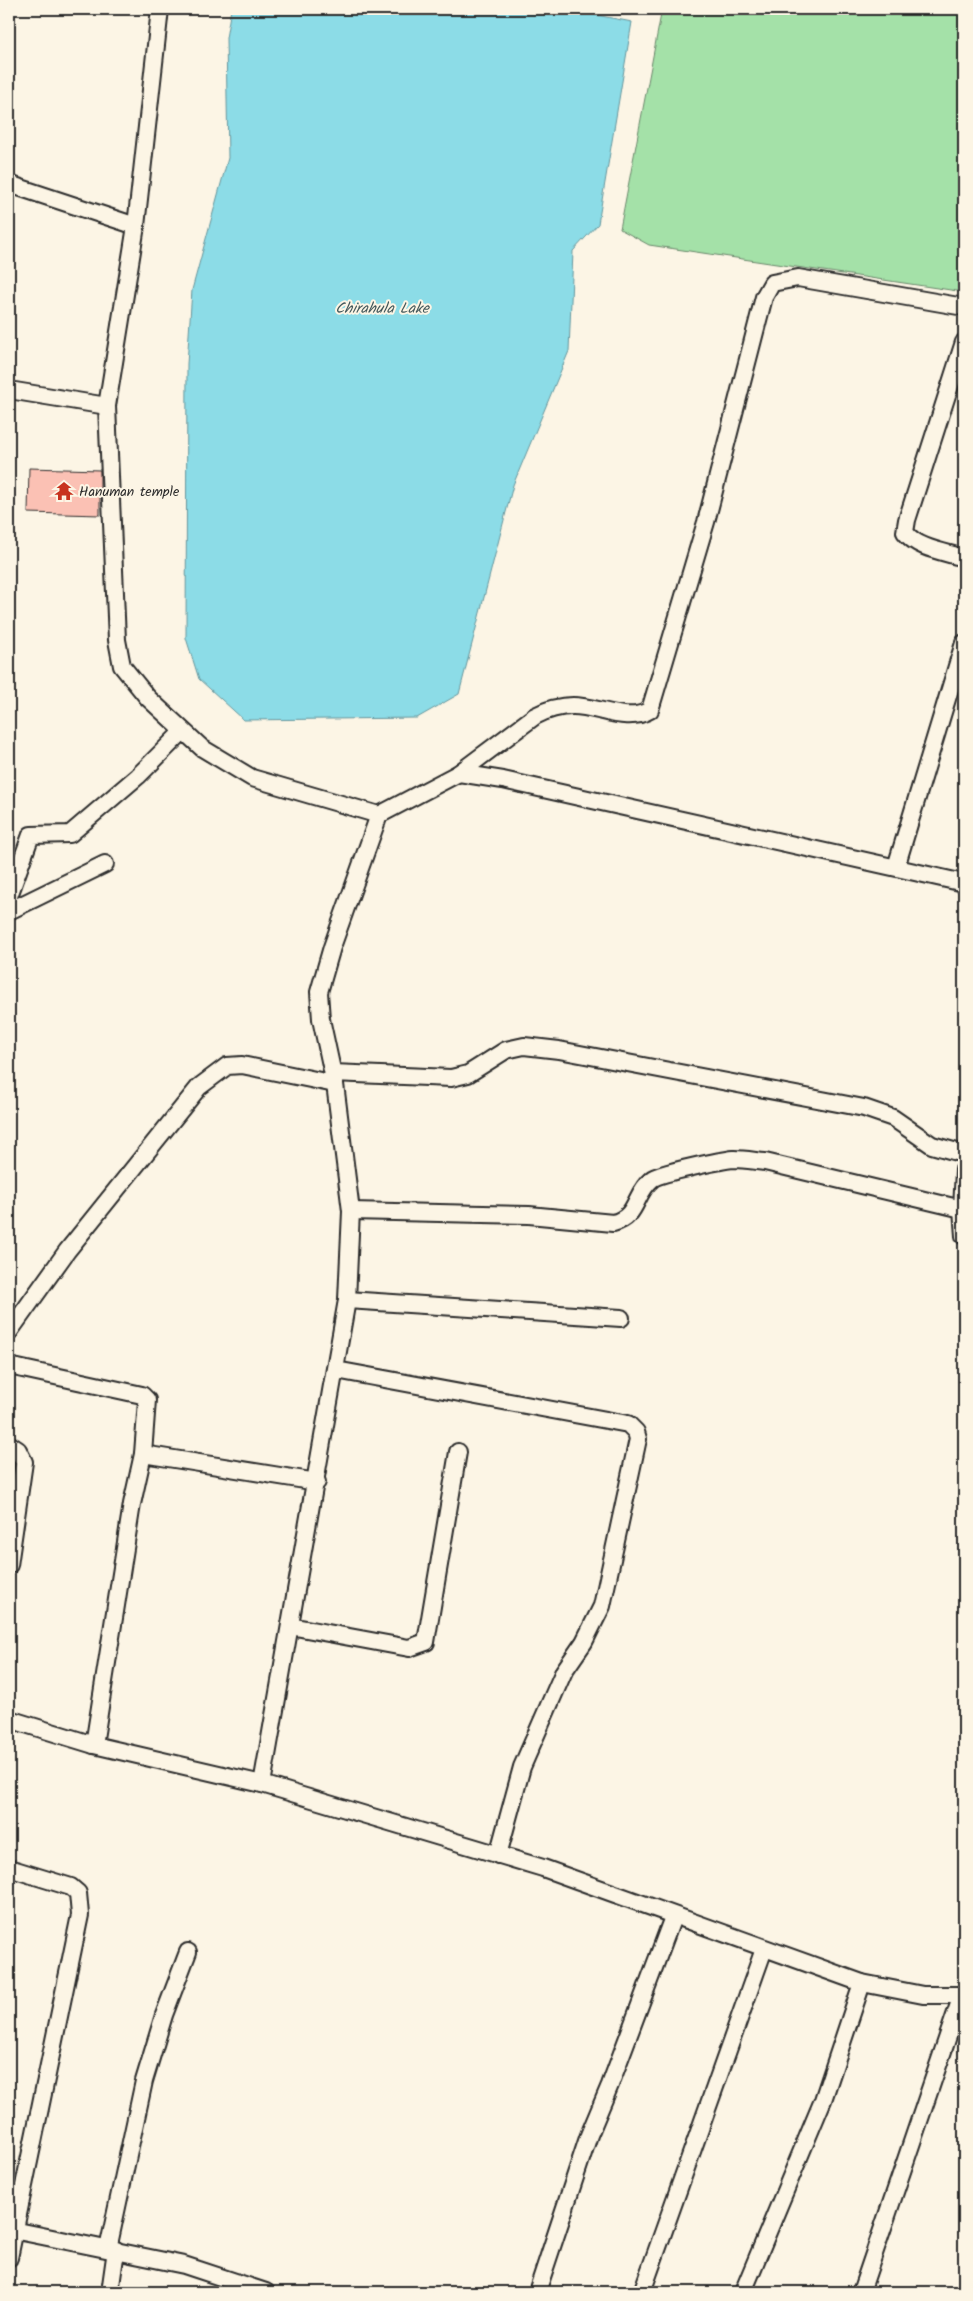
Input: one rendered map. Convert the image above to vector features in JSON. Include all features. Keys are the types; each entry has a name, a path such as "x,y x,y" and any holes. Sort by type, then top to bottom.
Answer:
{"street":[{"path":"160,9 136,226 107,406 117,640 122,666 148,698 202,748 252,778 379,815"},
{"path":"9,184 136,226"},
{"path":"262,1784 317,1482 347,1300 351,1211 334,1078 321,1019 319,992 332,946 379,815 459,773 535,716 545,711 572,706 638,716 650,710 706,522 764,297 772,283 798,278 964,306"},
{"path":"964,342 907,520 905,532 917,544 964,558"},
{"path":"9,390 107,406"},
{"path":"896,867 964,642"},
{"path":"9,896 31,835 70,834 138,776 183,731"},
{"path":"459,773 503,780 964,883"},
{"path":"9,911 105,864"},
{"path":"9,1332 67,1250 199,1087 227,1066 242,1065 334,1078 451,1078 468,1074 506,1050 524,1046 559,1050 864,1108 893,1118 932,1145 964,1154"},
{"path":"351,1211 529,1215 613,1223 624,1220 653,1178 733,1159 765,1162 962,1209"},
{"path":"964,1170 962,1209 964,1236"},
{"path":"347,1300 621,1318"},
{"path":"9,1366 142,1395 147,1400 143,1454 131,1514 94,1745"},
{"path":"336,1370 628,1424 636,1432 638,1439 602,1606 584,1642 564,1671 522,1767 498,1855"},
{"path":"9,1444 18,1450 24,1462 9,1564"},
{"path":"290,1626 409,1648 426,1642 458,1452"},
{"path":"143,1454 317,1482"},
{"path":"9,1718 94,1745 262,1784 543,1868 673,1917 862,1983 923,1995 963,1995 861,2292"},
{"path":"9,1868 71,1888 78,1893 80,1915 13,2230 9,2258"},
{"path":"537,2292 589,2136 673,1917"},
{"path":"642,2292 764,1949"},
{"path":"110,2292 112,2249 144,2081 164,2015 188,1952"},
{"path":"744,2292 823,2100 862,1983"},
{"path":"13,2230 184,2265 266,2292"}],"green space":[{"path":"662,9 964,9 964,292 649,245 620,229"}],"water":[{"name":"Chirahula Lake","path":"231,9 565,9 632,22 598,224 573,251 569,351 513,485 459,694 417,718 244,720 199,679 186,638 187,364 192,290 228,158 226,38"}],"building":[{"name":"Hanuman temple","path":"29,468 100,470 100,515 28,513"}],"place":[{"name":"Hanuman temple","path":"64,491"}]}
